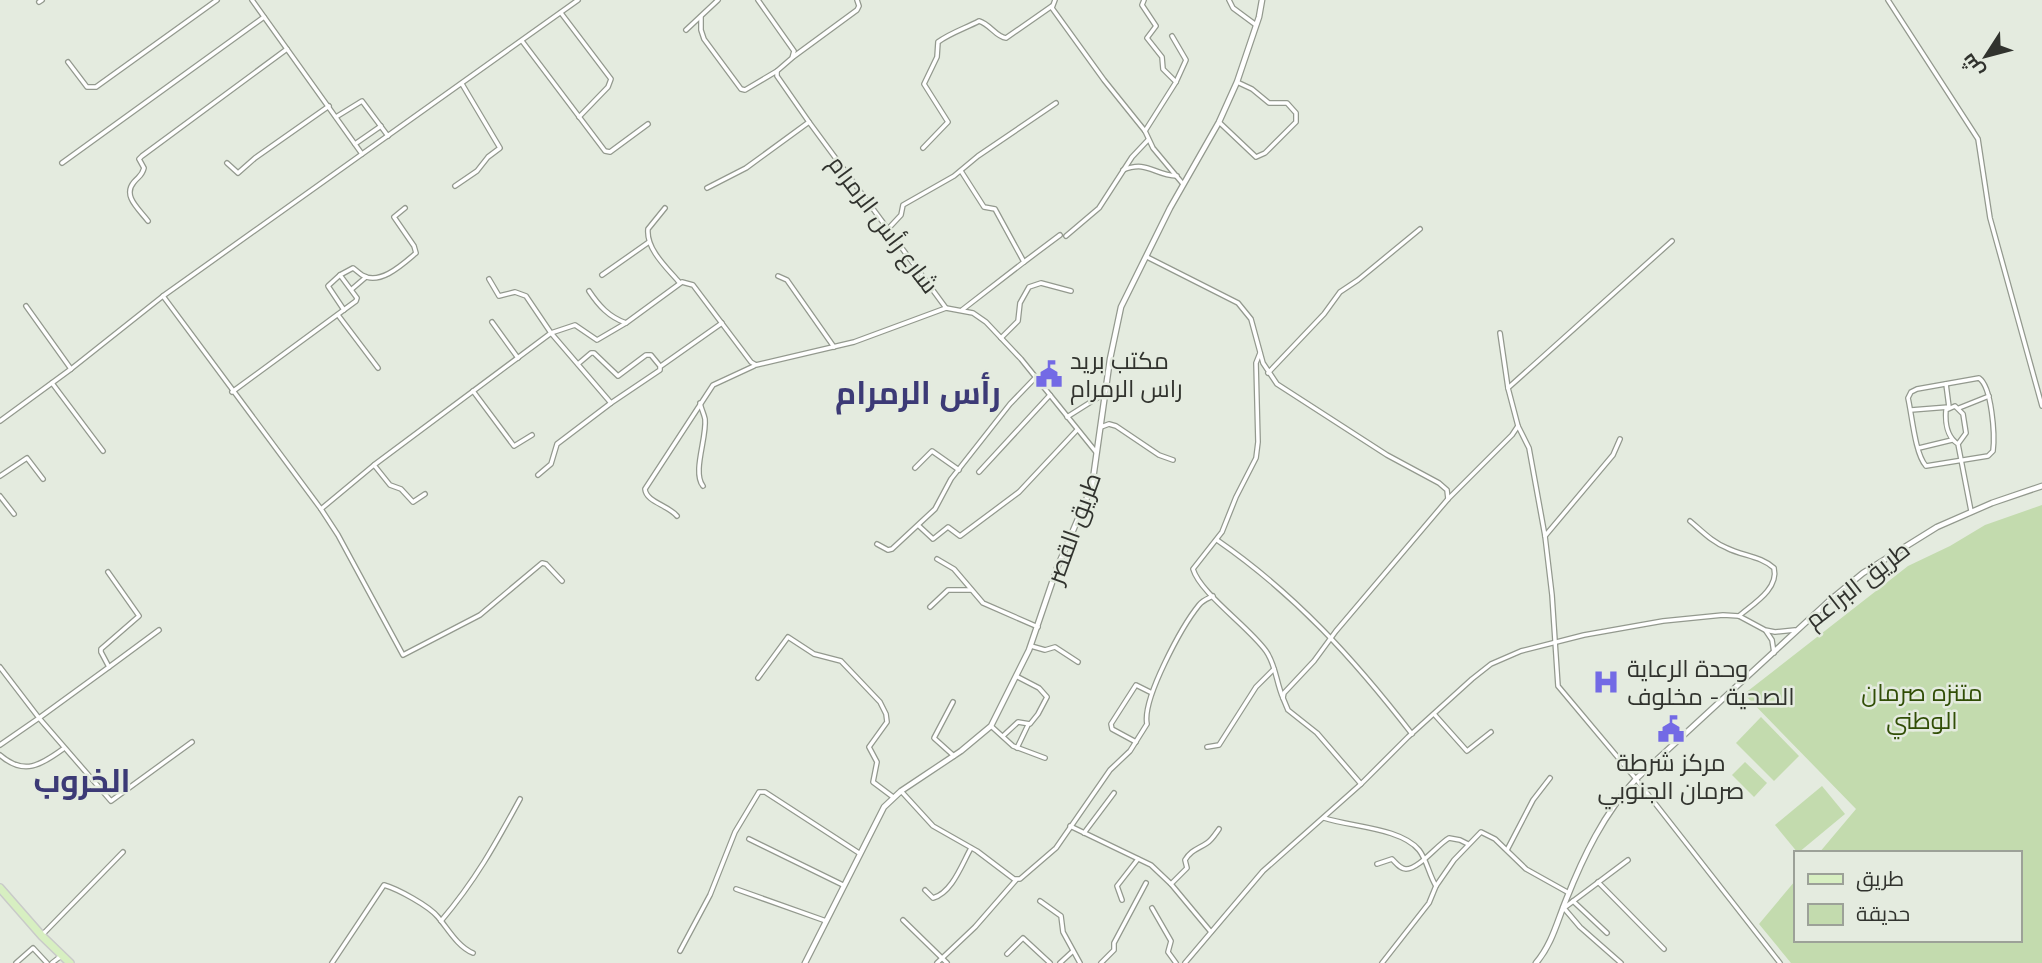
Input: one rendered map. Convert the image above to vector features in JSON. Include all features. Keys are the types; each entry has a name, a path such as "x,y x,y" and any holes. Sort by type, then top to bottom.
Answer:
{"main road":[{"path":"0,888 70,963"}],"street":[{"path":"68,62 87,86 96,87 217,0"},
{"path":"252,0 362,154"},
{"path":"0,421 163,296 578,0"},
{"path":"686,30 718,0"},
{"path":"758,0 789,42 794,51 792,58"},
{"path":"701,17 704,39 741,89 745,90 777,71 857,10 857,0"},
{"path":"923,148 948,122 925,84 937,57 938,42 979,21 1006,38 1052,6 1055,0"},
{"path":"1144,0 1142,5 1156,26 1147,38 1162,57 1163,69 1176,82"},
{"path":"1229,0 1233,8 1256,25"},
{"name":"طريق القصر","path":"805,963 876,820 893,797 954,756 991,726 1031,646 1064,550 1089,499 1117,319 1145,256 1219,122 1237,82 1262,0"},
{"path":"1888,0 1980,144 1990,218 2042,406"},
{"path":"1052,6 1104,80 1145,131 1148,140 1184,184"},
{"path":"561,13 611,79 608,87 579,117"},
{"path":"62,163 264,17"},
{"path":"1145,131 1176,82 1186,60 1172,36"},
{"path":"522,41 607,152 648,124"},
{"path":"148,220 129,193 131,185 142,175 144,168 139,159 287,49"},
{"name":"شارع رأس الرمرام","path":"777,71 786,91 946,308 980,316 1036,377 1098,453"},
{"path":"1219,122 1256,157 1262,156 1296,122 1296,113 1287,103 1269,103 1252,89 1237,82"},
{"path":"455,186 477,171 488,157 500,148 462,83"},
{"path":"336,117 362,101 388,136"},
{"path":"887,230 901,215 902,206 961,170 1056,103"},
{"path":"227,163 238,173 328,106"},
{"path":"707,188 746,168 809,122"},
{"path":"355,144 381,126"},
{"path":"1066,236 1099,208 1123,170 1148,140"},
{"path":"1123,170 1146,165 1157,173 1177,176"},
{"path":"961,170 984,206 995,209 1024,262"},
{"path":"344,310 328,286 341,275 353,268 372,279 395,270 416,253 394,217 405,208"},
{"path":"664,208 648,229 649,242 680,282"},
{"path":"1268,373 1324,314 1340,292 1420,229"},
{"path":"962,310 1060,235"},
{"path":"1508,388 1672,241"},
{"path":"602,275 649,242"},
{"path":"1145,256 1238,303 1251,319 1268,373 1284,389 1387,455 1440,483 1447,490 1448,499"},
{"path":"232,392 356,301 352,289 341,275"},
{"path":"778,276 787,280 834,347"},
{"path":"352,289 366,277"},
{"path":"489,279 499,296 514,292 523,294 551,333 611,403"},
{"path":"321,509 374,465 551,333 570,326 579,326 597,340 626,323 680,282 693,285 756,365"},
{"path":"1001,338 1018,321 1020,303 1029,287 1041,283 1071,291"},
{"path":"589,291 611,316 626,323"},
{"path":"163,296 321,509 403,655 480,615 542,563 562,581"},
{"path":"26,306 71,369"},
{"path":"677,516 644,492 654,471 715,383 756,365 834,347 946,308"},
{"path":"338,315 378,368"},
{"path":"492,322 518,358"},
{"path":"538,475 551,464 557,444 722,323"},
{"path":"1500,333 1508,388 1518,426 1529,448 1545,536 1558,687 1636,779 1780,963"},
{"path":"578,364 591,353 618,376 649,354 660,366"},
{"path":"1260,353 1255,363 1257,454 1217,540 1193,569 1202,586 1256,638 1270,657 1288,710 1317,733 1361,784"},
{"path":"877,544 888,550 892,549 919,526 935,509 951,479 1010,404 1036,377"},
{"path":"1979,378 1984,382 1989,396 1993,451 1988,456 1926,466 1921,460 1908,398 1911,392 1917,389 1946,384 1979,378"},
{"path":"52,383 103,451"},
{"path":"1946,384 1949,407"},
{"path":"473,391 514,446 533,435"},
{"path":"1067,417 1105,393"},
{"path":"979,472 1050,395"},
{"path":"1911,410 1959,408 1989,396"},
{"path":"700,403 705,422 699,472 703,486"},
{"path":"1949,407 1945,410 1945,419 1952,440 1958,444"},
{"path":"1959,408 1963,414 1966,433 1958,444 1971,511"},
{"path":"1101,427 1109,424 1116,426 1159,455 1173,460"},
{"path":"1283,698 1284,693 1314,661 1448,499 1504,444 1518,426"},
{"path":"919,526 933,540 948,527 960,536 1019,492 1077,430"},
{"path":"1545,536 1613,454 1620,439"},
{"path":"1919,448 1952,440"},
{"path":"915,468 932,451 959,470"},
{"path":"0,477 27,458 43,479"},
{"path":"374,465 394,489 401,489 413,502 425,494"},
{"name":"طريق البراعم","path":"1536,963 1547,947 1569,893 1608,814 1636,779 1850,583 1937,527 1971,511 2042,486"},
{"path":"0,496 14,514"},
{"path":"1690,521 1712,541 1766,561 1774,568 1775,578 1770,589 1739,616"},
{"path":"1217,540 1280,587 1301,607 1354,662 1412,734"},
{"path":"937,559 954,569 984,603 1038,626"},
{"path":"108,572 139,617 101,649 109,667"},
{"path":"930,607 948,590 971,590"},
{"path":"937,963 975,927 1016,880 1024,877 1048,856 1110,770 1130,751 1147,724 1145,714 1151,692 1185,626 1199,605 1213,597"},
{"path":"1187,962 1263,871 1491,664 1521,651 1555,642 1663,621 1739,616 1765,630 1798,630"},
{"path":"0,745 159,630"},
{"path":"1765,630 1772,640 1774,653"},
{"path":"758,678 788,637 814,654 841,661 880,702 886,713 885,727 869,747 877,762 873,782 893,797"},
{"path":"1031,646 1045,650 1055,647 1078,662"},
{"path":"0,667 39,718 111,802 192,742"},
{"path":"1206,747 1219,745 1256,687 1274,669"},
{"path":"1016,676 1047,695 1017,748"},
{"path":"1136,742 1112,729 1111,724 1136,685 1151,692"},
{"path":"953,702 934,738 954,756"},
{"path":"1434,714 1466,751 1470,751 1492,732"},
{"path":"1003,736 1018,722 1028,725"},
{"path":"991,726 1017,748 1045,758"},
{"path":"0,755 10,762 31,767 46,761 64,748"},
{"path":"1507,850 1533,800 1550,778"},
{"path":"901,791 933,826 971,848 1016,880"},
{"path":"680,951 710,895 735,832 759,792 765,792 859,853"},
{"path":"1084,833 1114,793"},
{"path":"441,921 476,877 520,799"},
{"path":"1323,818 1397,836 1416,847 1422,854 1436,886"},
{"path":"1070,827 1151,865 1212,932"},
{"path":"1171,884 1187,868 1186,858 1198,846 1207,843 1219,829"},
{"path":"1384,962 1422,913 1436,886 1468,845 1484,832 1526,869 1569,893"},
{"path":"1377,864 1392,859 1405,869 1420,863 1449,838 1460,839 1468,845"},
{"path":"749,839 844,885"},
{"path":"925,890 933,898 943,893 957,875 971,848"},
{"path":"42,936 123,852"},
{"path":"1122,900 1117,886 1138,859"},
{"path":"1621,963 1563,908 1628,860"},
{"path":"1598,882 1664,949"},
{"path":"1101,963 1114,950 1114,943 1146,883"},
{"path":"332,963 383,885 390,886 436,914 467,950 473,953"},
{"path":"736,889 826,921"},
{"path":"1041,901 1061,916 1063,932 1080,963"},
{"path":"1573,901 1607,933"},
{"path":"1152,908 1171,941 1168,952 1176,963"},
{"path":"903,920 947,963"},
{"path":"1007,954 1023,938 1050,963"},
{"path":"16,963 33,948 50,963 62,955"},
{"path":"1060,963 1073,951"}],"green space":[{"name":"متنزه صرمان الوطني","path":"2042,505 2042,963 1791,963 1759,924 1794,882 1794,942 2021,942 2021,851 1821,851 1856,809 1744,694 1908,566 1985,525"},
{"path":"1761,717 1799,756 1774,781 1736,743"},
{"path":"1745,762 1767,783 1754,797 1732,775"},
{"path":"1822,786 1845,814 1800,851 1796,851 1775,825"}],"place":[{"name":"مكتب بريد راس الرمرام","path":"1049,374"},
{"name":"وحدة الرعاية الصحية - مخلوف","path":"1606,682"},
{"name":"مركز شرطة صرمان الجنوبي","path":"1671,729"}],"district":[{"name":"رأس الرمرام","path":"918,392"},
{"name":"الخروب","path":"82,780"}]}
